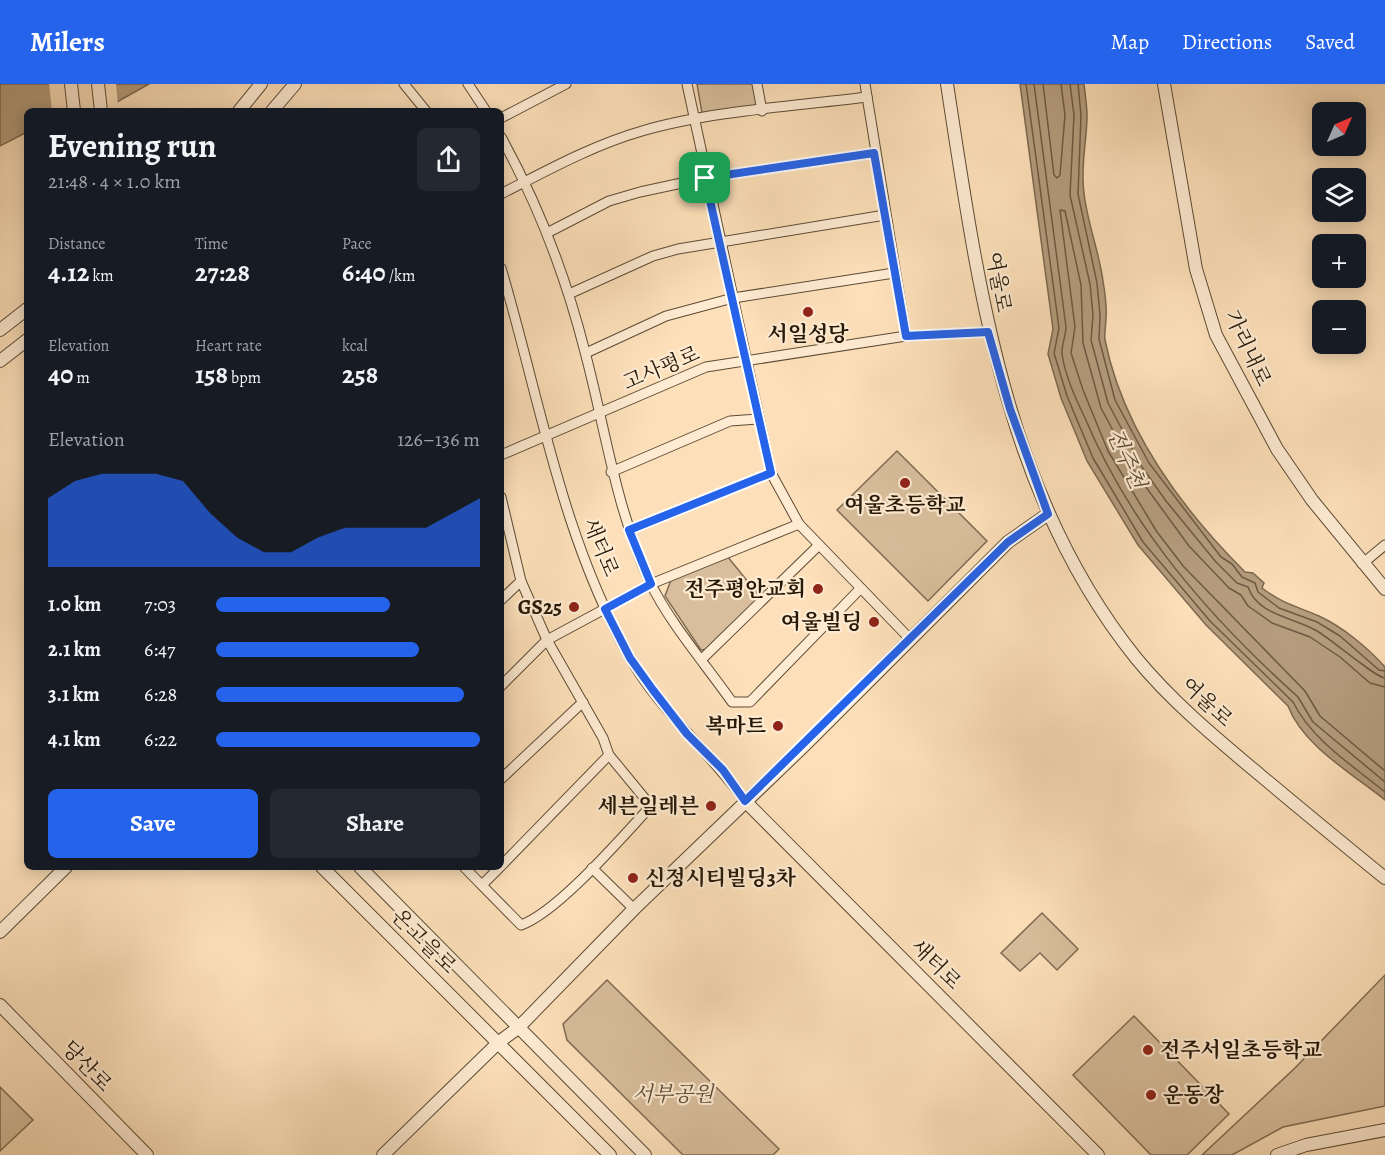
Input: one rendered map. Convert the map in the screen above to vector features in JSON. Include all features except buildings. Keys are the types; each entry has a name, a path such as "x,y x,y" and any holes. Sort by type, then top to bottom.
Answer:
{"street":[{"path":"71,84 74,108"},
{"path":"98,84 101,108"},
{"path":"241,108 261,84"},
{"path":"275,108 295,84"},
{"path":"404,84 424,108"},
{"path":"468,84 484,108"},
{"path":"504,116 566,84"},
{"path":"687,84 705,178 771,473 799,524 911,640"},
{"path":"757,84 762,111"},
{"path":"865,84 874,153 906,336"},
{"name":"여울로","path":"947,84 988,332 1010,409 1048,514 1095,601 1137,659 1158,683 1214,736 1385,878"},
{"name":"가리내로","path":"1164,84 1196,269 1216,335 1277,449 1362,564 1385,590"},
{"path":"504,193 605,145 642,131 694,120 867,97"},
{"path":"504,142 526,182 569,294 586,353 611,472 629,530 651,584 732,702 750,702 860,589"},
{"path":"546,233 609,201 640,192 705,178 874,153"},
{"path":"569,294 653,256 678,249 885,215"},
{"path":"586,353 666,316 733,298 894,273"},
{"name":"새터로","path":"504,279 572,529 605,609 630,658 687,734 723,770 745,801 1098,1155"},
{"path":"0,330 24,311"},
{"name":"고사평로","path":"504,454 706,367 906,336 988,332"},
{"path":"0,361 24,342"},
{"path":"611,472 730,421 758,419"},
{"path":"629,530 771,473"},
{"path":"383,1155 499,1042 518,1028 634,909 911,640 1008,542 1048,514"},
{"path":"467,870 521,925 535,920 592,868 651,806 609,755 603,738 547,640 521,581 504,521"},
{"path":"504,683 547,640 651,584 799,524"},
{"path":"1362,564 1385,545"},
{"path":"702,659 818,546"},
{"path":"504,597 521,581"},
{"path":"504,776 583,702"},
{"path":"504,862 609,755"},
{"path":"592,868 634,909"},
{"path":"0,932 63,870"},
{"name":"온고을로","path":"325,870 610,1155"},
{"name":"온고을로","path":"363,870 645,1155"},
{"path":"482,885 496,870"},
{"name":"당산로","path":"0,1005 147,1155"},
{"path":"1277,1155 1306,1145 1385,1130"}],"green space":[{"path":"697,84 753,84 758,106 702,113"},
{"path":"897,451 987,541 928,601 837,510"},
{"path":"727,556 762,599 710,649 701,650 665,596 671,580"},
{"path":"1042,913 1078,949 1057,970 1040,953 1020,971 1001,953"},
{"path":"1385,975 1385,1106 1283,1127 1232,1155 1202,1155 1295,1068"},
{"name":"서부공원","path":"607,980 779,1149 773,1155 683,1155 567,1040 563,1024"},
{"name":"운동장","path":"1134,1016 1229,1114 1187,1155 1151,1155 1073,1075"},
{"path":"0,1087 33,1120 0,1151"}],"water":[{"path":"0,84 149,84 106,108 24,108 24,134 0,146"},
{"name":"전주천","path":"1020,84 1084,84 1087,116 1083,183 1104,290 1105,340 1126,406 1158,466 1178,495 1222,548 1245,572 1253,573 1264,583 1262,588 1283,601 1337,626 1363,645 1385,667 1385,800 1317,746 1305,734 1288,706 1206,625 1138,545 1087,461 1061,398 1048,354 1053,329"}],"pier":[{"path":"49,84 116,84 118,106 114,108 52,108"}],"place":[{"name":"서일성당","path":"808,312"},
{"name":"여울초등학교","path":"905,483"},
{"name":"전주평안교회","path":"818,589"},
{"name":"GS25","path":"574,607"},
{"name":"여울빌딩","path":"874,622"},
{"name":"복마트","path":"778,726"},
{"name":"세븐일레븐","path":"711,806"},
{"name":"신정시티빌딩3차","path":"633,878"},
{"name":"전주서일초등학교","path":"1148,1050"},
{"name":"운동장","path":"1151,1095"}],"route":[{"path":"874,153 906,336 988,332 1010,409 1048,514 1008,542 807,743 745,801 723,770 687,734 653,690 630,658 605,609 651,584 629,530 771,473 705,178 874,153"}]}
